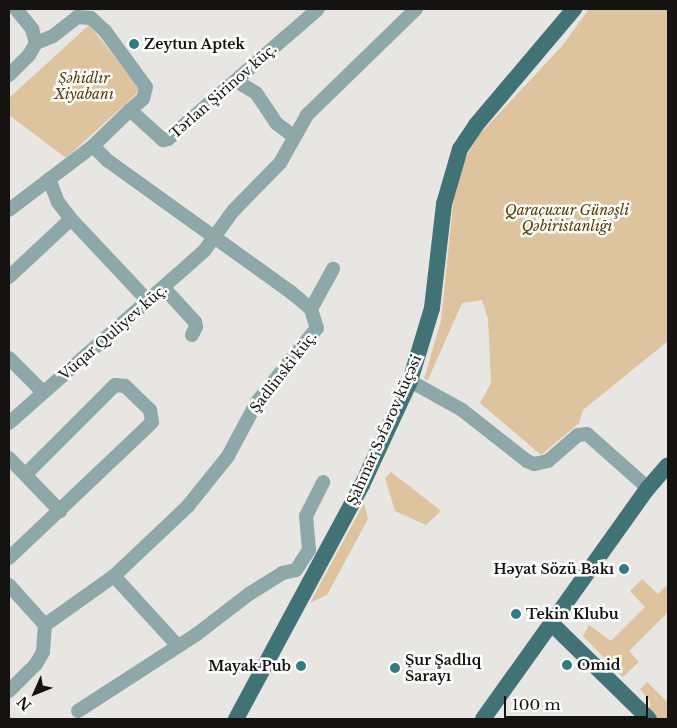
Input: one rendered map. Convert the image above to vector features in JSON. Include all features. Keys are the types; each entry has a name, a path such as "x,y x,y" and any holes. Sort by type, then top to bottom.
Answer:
{"main road":[{"name":"Şahmar Səfərov küçəsi","path":"236,719 362,485 410,381 432,308 444,204 460,149 476,126 574,9"},
{"path":"483,719 648,488 668,465"},
{"path":"551,623 649,719"}],"street":[{"path":"16,9 32,29 36,43"},
{"name":"Tərlan Şirinov küç.","path":"130,110 158,138 168,139 318,9"},
{"name":"Vüqar Quliyev küç.","path":"9,423 200,256 234,211 280,163 293,136 307,115 416,9"},
{"path":"9,75 29,56 36,43 50,38 76,17 91,18 105,31 146,87 143,99 92,146 9,210"},
{"path":"236,81 256,94 276,123 293,136"},
{"name":"Şadlinski küç.","path":"45,625 114,576 188,506 228,456 258,402 315,334 317,328 311,309 292,292 108,161 92,146"},
{"path":"49,179 58,202 148,301"},
{"path":"9,277 71,218"},
{"path":"311,309 334,269"},
{"path":"164,288 195,322 196,327 192,335"},
{"path":"9,358 43,392"},
{"path":"410,381 462,410 527,461 534,464 548,461 578,435 586,434 648,488"},
{"path":"9,558 152,422 150,410 125,386 115,385 25,475"},
{"path":"9,458 60,510"},
{"path":"78,711 178,646 249,594 282,574 296,570 309,550 306,516 323,482"},
{"path":"303,559 318,568"},
{"path":"114,576 178,646"},
{"path":"9,585 45,625 43,652 36,664 9,691"}],"green space":[{"name":"Qaraçuxur Günəşli Qəbiristanlığı","path":"589,9 668,9 668,341 583,410 579,423 541,455 480,403 491,383 488,319 482,300 462,303 428,380 424,379 441,321 454,195 463,162 479,135 562,46"},
{"name":"Şəhidlır Xiyabanı","path":"89,25 139,87 135,95 66,158 9,115 9,98"},
{"path":"391,472 441,511 426,525 395,511 385,478"},
{"path":"364,503 368,519 327,595 310,603"},
{"path":"642,579 658,594 668,584 668,612 629,651 639,662 623,677 583,636 589,625 611,641 645,607 630,591"},
{"path":"647,682 668,703 668,719 657,719 650,712 650,701 640,689"}],"place":[{"name":"Zeytun Aptek","path":"134,44"},
{"name":"Həyat Sözü Bakı","path":"624,569"},
{"name":"Tekin Klubu","path":"516,614"},
{"name":"Omid","path":"567,665"},
{"name":"Mayak Pub","path":"301,666"},
{"name":"Şur Şadlıq Sarayı","path":"395,668"}]}
